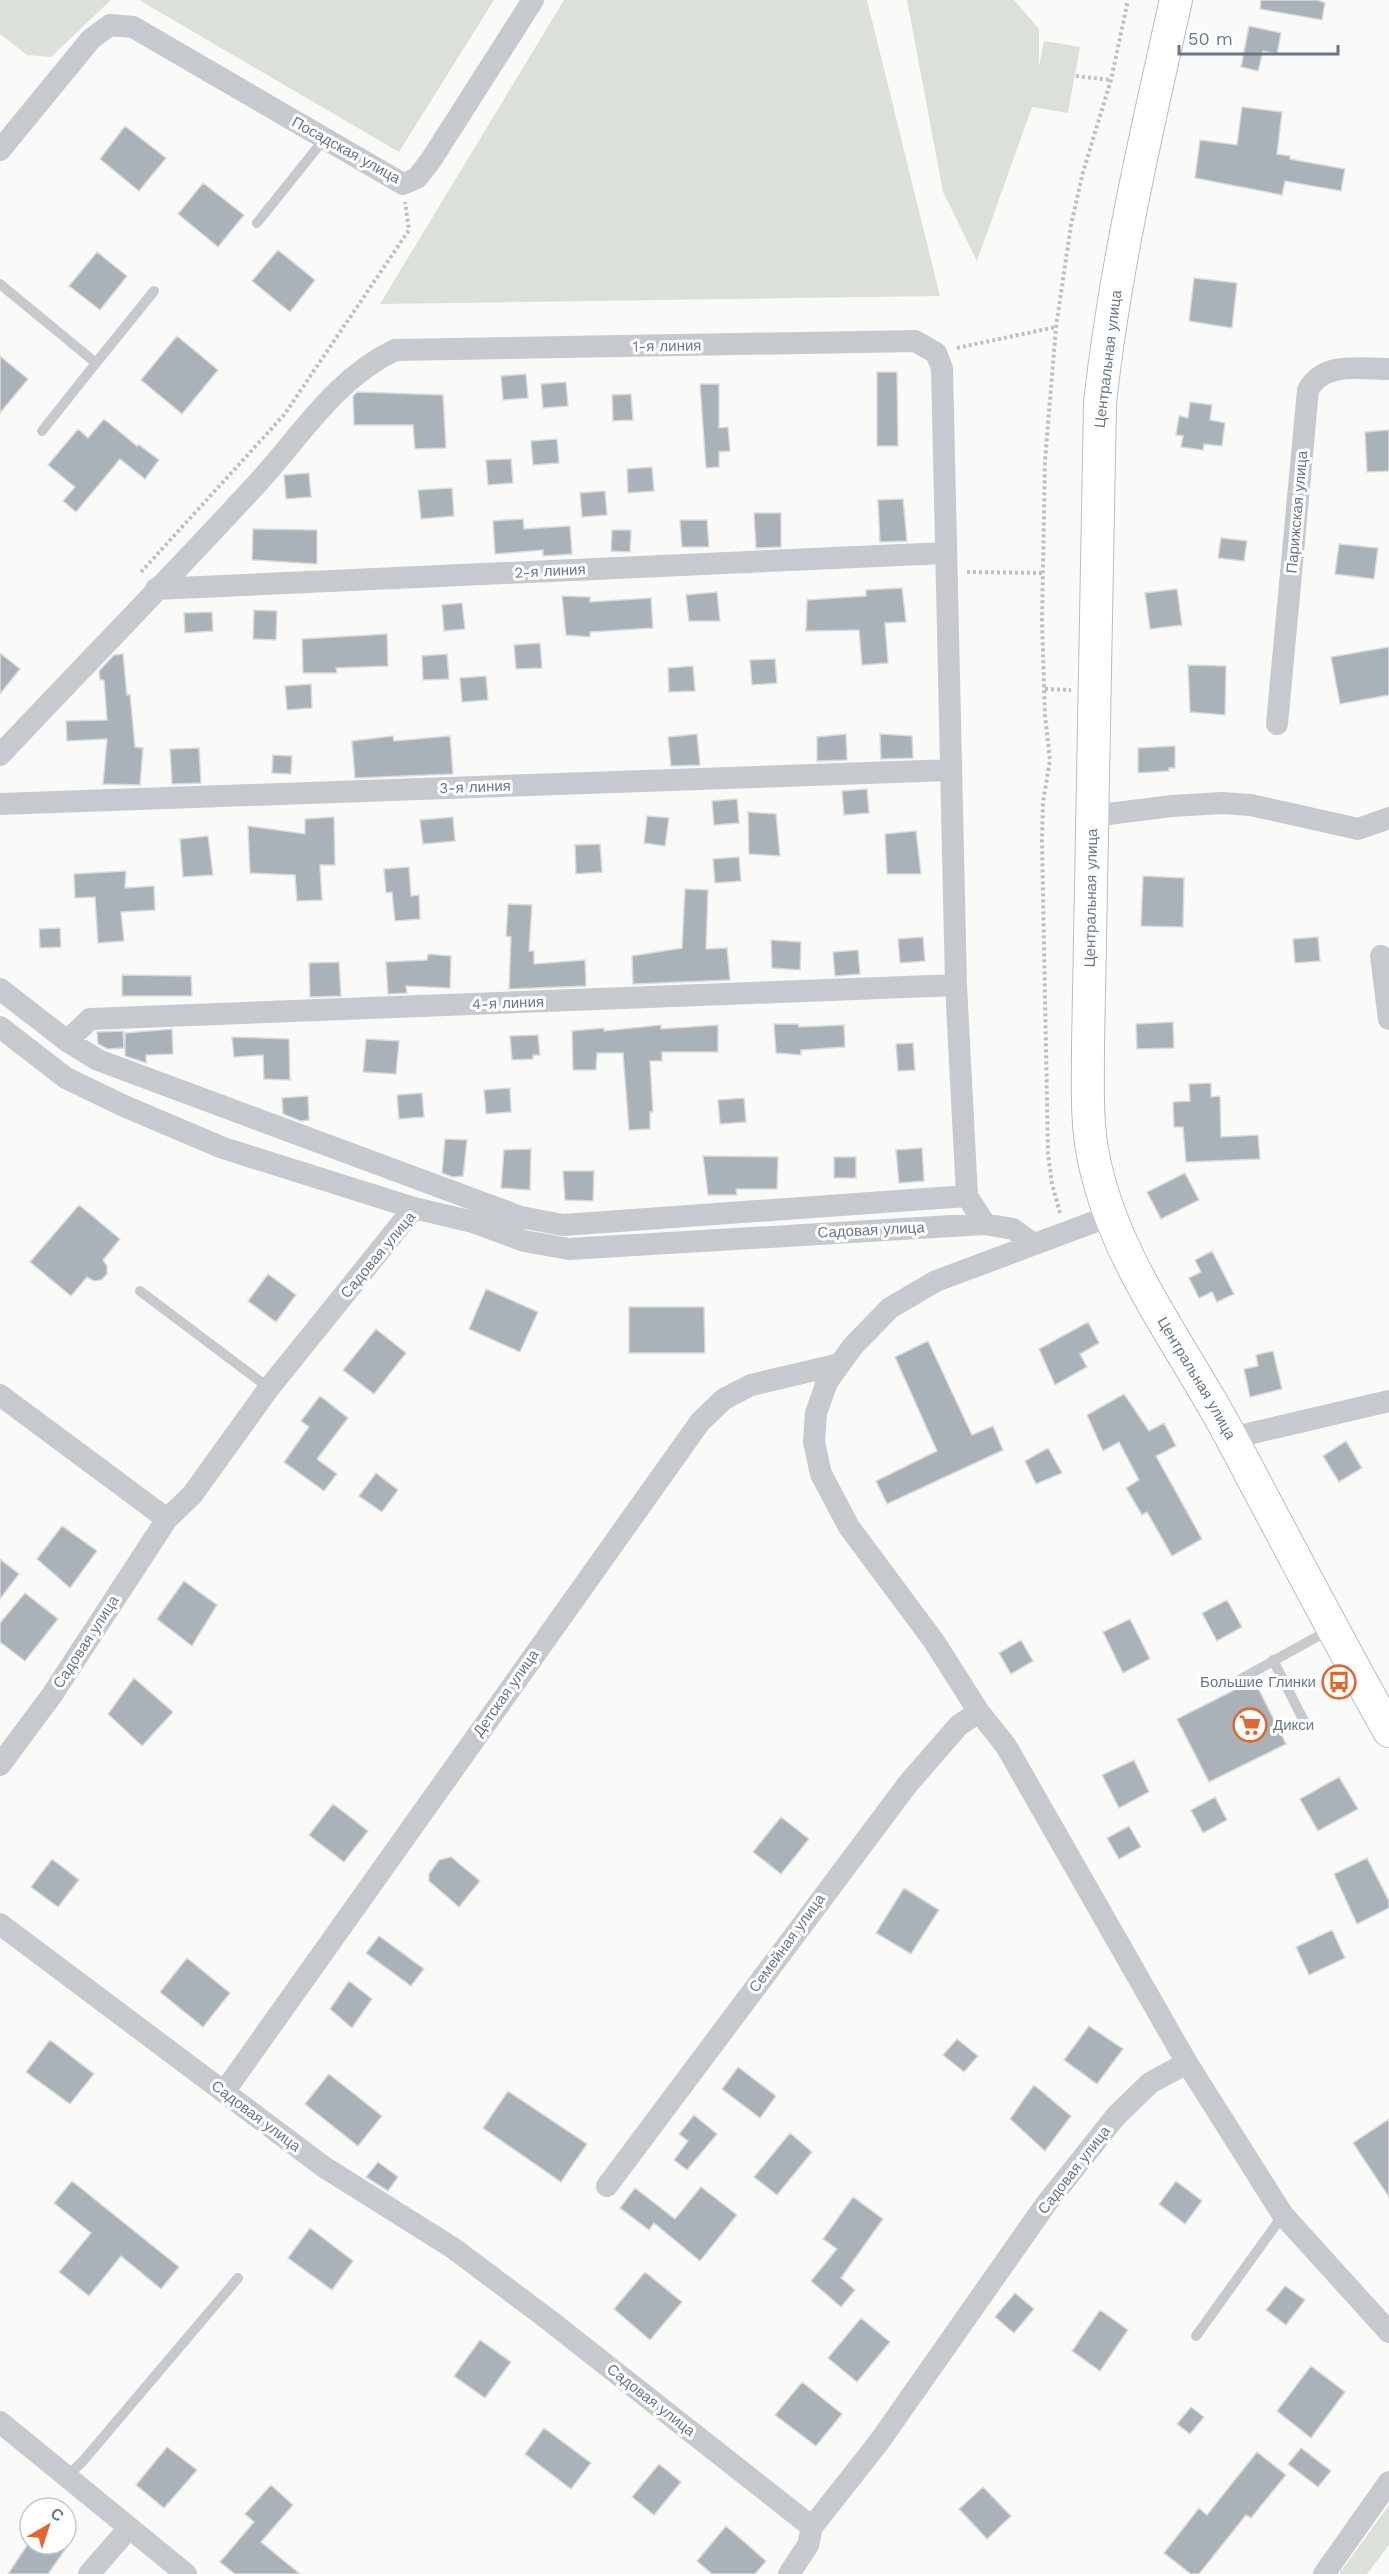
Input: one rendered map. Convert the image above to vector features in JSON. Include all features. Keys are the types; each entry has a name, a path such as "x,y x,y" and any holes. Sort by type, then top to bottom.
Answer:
{"main road":[{"name":"Центральная улица","path":"1176,0 1145,141 1114,301 1100,403 1088,1056 1089,1126 1094,1160 1110,1216 1150,1299 1231,1438 1389,1731"}],"street":[{"name":"Посадская улица","path":"0,150 91,39 110,25 133,27 403,184 417,178 431,160 533,0"},
{"name":"1-я линия","path":"156,589 255,487 343,384 370,363 395,350 915,341 936,353"},
{"path":"936,353 942,368 957,985 967,1196 985,1224"},
{"name":"Парижская улица","path":"1277,724 1308,390 1313,381 1334,369 1389,369"},
{"name":"2-я линия","path":"156,589 945,563"},
{"path":"0,755 156,589"},
{"name":"3-я линия","path":"0,804 951,770"},
{"path":"1092,816 1172,806 1222,803 1251,805 1358,829 1389,818"},
{"path":"1381,956 1389,1018"},
{"name":"4-я линия","path":"67,1041 90,1019 957,985"},
{"path":"0,989 67,1041 98,1060 509,1213 563,1225 967,1196"},
{"path":"0,1027 66,1078 124,1106 223,1148 414,1208"},
{"name":"Садовая улица","path":"0,1765 52,1695 167,1519 192,1495 269,1388 414,1208 473,1222 524,1241 569,1249 985,1224 1013,1228 1032,1243"},
{"path":"1110,1216 1032,1243 936,1281 890,1308 853,1346 827,1382 816,1413 814,1442 821,1474 849,1527 933,1640 978,1712 1006,1746 1187,2063 1283,2215 1389,2332"},
{"name":"Детская улица","path":"224,2092 700,1422 724,1399 751,1385 840,1364"},
{"path":"0,1395 167,1519"},
{"path":"1231,1438 1389,1401"},
{"name":"Семейная улица","path":"608,2186 907,1785 959,1725 978,1712"},
{"name":"Садовая улица","path":"0,1924 324,2167 463,2255 812,2527 879,2442 1046,2204 1116,2116 1150,2083 1187,2063"},
{"path":"0,2422 186,2574"},
{"path":"1324,2574 1389,2482"},
{"path":"789,2574 808,2545 812,2527"},
{"path":"89,2574 129,2528"}],"lane":[{"path":"257,222 325,138"},
{"path":"0,284 96,363"},
{"path":"42,430 154,291"},
{"path":"140,1292 269,1388"},
{"path":"1239,1680 1332,1629"},
{"path":"1273,1660 1306,1725"},
{"path":"1196,2336 1283,2215"},
{"path":"67,2476 83,2461 238,2278"}],"path":[{"path":"1068,1230 1057,1206 1052,1184 1046,1106 1042,841 1043,802 1050,760 1043,658 1045,461 1056,327 1071,225 1083,172 1111,80 1128,0"},
{"path":"1076,76 1111,80"},
{"path":"135,578 284,415 409,230 403,184"},
{"path":"936,353 1056,327"},
{"path":"945,563 1043,573"}],"shaded area":[{"path":"0,0 111,0 51,57 27,55 0,34"},
{"path":"139,0 494,0 399,152"},
{"path":"564,0 867,0 940,296 380,304"},
{"path":"907,0 1014,0 1039,29 1039,67 1044,41 1080,47 1068,113 1032,107 977,261 943,192"},
{"path":"1389,2505 1389,2545 1367,2574 1339,2574"}],"building":[{"path":"1261,0 1318,0 1325,3 1322,20 1260,9"},
{"path":"1249,26 1281,33 1277,54 1263,51 1258,71 1241,67"},
{"path":"1242,107 1282,112 1277,154 1290,156 1290,159 1345,169 1341,191 1285,181 1282,195 1195,178 1200,140 1237,145"},
{"path":"125,126 166,158 139,191 100,159"},
{"path":"203,183 244,215 218,247 178,214"},
{"path":"278,250 315,280 290,312 252,281"},
{"path":"97,252 127,276 100,310 69,286"},
{"path":"1194,278 1237,283 1232,328 1189,321"},
{"path":"177,336 218,370 182,414 141,380"},
{"path":"0,356 28,379 0,413"},
{"path":"877,372 897,372 898,446 877,446"},
{"path":"526,374 528,398 503,400 501,376"},
{"path":"566,382 568,406 543,408 541,384"},
{"path":"700,384 719,384 719,428 728,427 730,451 719,452 719,467 706,468"},
{"path":"357,392 443,395 446,448 415,449 413,425 354,425 353,396"},
{"path":"631,394 633,420 613,421 612,395"},
{"path":"1190,402 1212,405 1210,420 1225,423 1222,446 1204,444 1203,450 1181,447 1183,436 1176,435 1179,416 1188,418"},
{"path":"104,419 137,446 139,445 159,460 145,479 120,459 76,512 63,501 75,487 48,465 78,429 88,438"},
{"path":"1389,430 1389,471 1367,472 1365,432"},
{"path":"557,439 559,463 533,465 531,441"},
{"path":"511,459 513,483 488,485 486,460"},
{"path":"652,467 654,491 628,493 627,469"},
{"path":"309,473 311,497 286,499 284,475"},
{"path":"452,488 454,516 421,519 418,490"},
{"path":"605,491 607,515 582,517 580,493"},
{"path":"903,499 907,541 880,542 878,500"},
{"path":"754,513 781,513 781,547 756,548"},
{"path":"523,519 524,529 570,526 572,554 543,556 543,550 495,554 493,521"},
{"path":"680,520 707,520 709,547 682,547"},
{"path":"253,529 317,530 317,564 252,560"},
{"path":"612,530 631,530 630,552 611,551"},
{"path":"1221,538 1247,541 1244,561 1218,558"},
{"path":"1339,544 1378,548 1374,579 1335,574"},
{"path":"902,588 906,622 885,623 888,663 862,665 859,630 806,631 807,600 866,596 866,590"},
{"path":"1177,589 1182,625 1150,629 1145,593"},
{"path":"717,592 720,621 689,621 686,595"},
{"path":"562,596 590,597 590,602 651,598 653,628 590,632 590,637 566,635"},
{"path":"462,603 465,629 444,631 442,605"},
{"path":"254,610 277,611 276,640 253,639"},
{"path":"212,612 213,631 185,633 184,613"},
{"path":"387,634 388,666 336,668 337,673 303,673 302,639"},
{"path":"540,643 542,668 516,669 514,645"},
{"path":"1389,647 1389,695 1340,704 1331,657"},
{"path":"0,653 20,669 0,694"},
{"path":"123,654 127,695 130,694 135,747 143,748 140,785 103,784 107,739 67,741 66,721 107,720 104,680 100,680 99,671 114,655"},
{"path":"447,654 449,679 423,680 422,656"},
{"path":"775,659 777,683 752,685 750,660"},
{"path":"1188,665 1226,666 1225,715 1190,712"},
{"path":"693,666 695,691 669,692 668,668"},
{"path":"486,676 488,700 462,702 460,678"},
{"path":"311,684 312,708 287,710 285,686"},
{"path":"697,734 700,765 671,766 668,737"},
{"path":"846,734 847,760 817,761 817,737"},
{"path":"880,734 912,736 913,758 881,759"},
{"path":"393,736 394,741 450,736 453,774 355,778 352,741"},
{"path":"1175,746 1175,768 1169,768 1169,771 1138,773 1138,748"},
{"path":"199,748 201,783 172,784 170,749"},
{"path":"273,755 292,756 291,774 272,773"},
{"path":"867,789 869,813 844,815 842,791"},
{"path":"737,799 739,823 714,825 712,801"},
{"path":"748,812 776,814 780,856 749,854"},
{"path":"647,816 669,818 665,846 644,843"},
{"path":"334,817 335,865 320,865 322,900 297,901 295,875 250,873 248,826 305,834 305,819"},
{"path":"453,817 455,841 423,844 420,820"},
{"path":"916,831 921,874 887,874 885,834"},
{"path":"208,836 213,875 183,877 180,839"},
{"path":"600,844 602,872 576,874 575,845"},
{"path":"739,857 741,881 715,883 713,859"},
{"path":"409,867 411,896 419,895 420,919 395,921 392,892 386,893 384,869"},
{"path":"126,871 125,888 154,886 155,910 121,912 124,941 98,943 95,897 75,898 74,874"},
{"path":"1143,876 1184,878 1183,927 1141,926"},
{"path":"685,889 708,890 706,949 727,948 730,980 633,984 632,956 682,948"},
{"path":"508,904 532,905 529,951 534,951 534,964 585,960 586,986 509,989 511,937 506,936"},
{"path":"60,928 61,947 40,948 39,929"},
{"path":"923,937 925,961 900,963 898,939"},
{"path":"1318,937 1320,961 1295,963 1293,939"},
{"path":"771,940 801,942 800,970 772,968"},
{"path":"858,950 860,974 835,976 833,952"},
{"path":"428,954 451,956 450,988 406,986 407,993 388,994 386,962 427,960"},
{"path":"339,962 341,996 310,997 309,963"},
{"path":"122,975 191,976 192,996 122,996"},
{"path":"1173,1022 1174,1048 1137,1049 1136,1024"},
{"path":"774,1024 798,1024 799,1027 844,1025 845,1047 801,1050 801,1055 776,1053"},
{"path":"661,1025 661,1029 718,1025 718,1052 662,1052 662,1061 650,1061 653,1112 650,1112 650,1129 629,1130 623,1053 597,1053 596,1070 573,1070 572,1031 604,1028 604,1031"},
{"path":"172,1029 173,1054 146,1055 146,1063 125,1056 125,1033"},
{"path":"123,1031 124,1048 108,1049 98,1044 97,1032"},
{"path":"538,1035 540,1055 533,1055 533,1059 512,1060 510,1036"},
{"path":"232,1037 289,1039 290,1080 264,1079 263,1055 234,1057"},
{"path":"366,1039 399,1041 396,1074 363,1072"},
{"path":"913,1043 915,1070 898,1071 896,1044"},
{"path":"1211,1083 1211,1097 1220,1096 1221,1137 1258,1135 1260,1159 1186,1162 1183,1127 1174,1127 1173,1102 1190,1101 1189,1084"},
{"path":"510,1088 511,1112 486,1114 484,1090"},
{"path":"422,1093 424,1117 399,1119 397,1095"},
{"path":"308,1096 309,1120 301,1121 283,1114 282,1098"},
{"path":"744,1098 746,1122 720,1124 718,1100"},
{"path":"445,1139 467,1140 463,1176 453,1177 442,1173"},
{"path":"922,1148 924,1181 899,1183 896,1150"},
{"path":"531,1149 530,1190 501,1188 504,1150"},
{"path":"703,1156 778,1157 777,1189 736,1189 737,1195 708,1195"},
{"path":"834,1157 856,1157 856,1178 834,1178"},
{"path":"563,1171 594,1171 593,1201 565,1200"},
{"path":"1185,1173 1199,1200 1161,1219 1147,1192"},
{"path":"79,1205 120,1239 103,1260 107,1266 107,1274 101,1280 94,1281 87,1277 71,1296 30,1262"},
{"path":"1212,1251 1234,1294 1217,1302 1212,1292 1199,1298 1189,1278 1201,1272 1195,1260"},
{"path":"268,1274 296,1295 276,1322 248,1301"},
{"path":"486,1289 538,1312 520,1352 469,1329"},
{"path":"629,1307 704,1307 705,1353 629,1353"},
{"path":"1088,1322 1099,1343 1080,1354 1087,1367 1055,1385 1039,1349"},
{"path":"376,1329 406,1353 374,1394 343,1370"},
{"path":"928,1341 972,1435 993,1426 1003,1450 887,1504 876,1481 937,1451 895,1357"},
{"path":"1273,1351 1282,1389 1250,1397 1244,1369 1258,1366 1256,1355"},
{"path":"1124,1394 1149,1431 1164,1423 1176,1446 1156,1456 1202,1539 1172,1556 1147,1512 1142,1515 1126,1488 1139,1480 1119,1442 1103,1451 1087,1415"},
{"path":"320,1396 348,1418 317,1459 337,1474 324,1491 284,1462 309,1427 301,1421"},
{"path":"1346,1441 1362,1468 1339,1482 1323,1456"},
{"path":"1048,1448 1062,1473 1036,1484 1025,1461"},
{"path":"376,1473 398,1490 382,1512 359,1496"},
{"path":"62,1526 97,1551 70,1588 37,1559"},
{"path":"0,1559 19,1574 0,1599"},
{"path":"184,1581 217,1605 192,1646 157,1619"},
{"path":"25,1593 58,1619 25,1661 0,1642 0,1623"},
{"path":"1227,1600 1242,1627 1217,1641 1202,1613"},
{"path":"1130,1619 1150,1659 1123,1673 1103,1632"},
{"path":"1021,1640 1033,1661 1011,1674 999,1653"},
{"path":"134,1678 173,1712 142,1746 108,1714"},
{"path":"1254,1680 1286,1744 1209,1782 1177,1719"},
{"path":"1134,1760 1149,1792 1119,1808 1102,1775"},
{"path":"1339,1777 1358,1809 1318,1831 1300,1799"},
{"path":"1215,1797 1227,1820 1203,1833 1191,1810"},
{"path":"333,1804 368,1831 344,1862 309,1835"},
{"path":"781,1817 809,1839 781,1874 753,1852"},
{"path":"1129,1826 1141,1847 1119,1859 1107,1838"},
{"path":"451,1857 480,1881 459,1907 429,1881 429,1874 439,1860"},
{"path":"1367,1858 1389,1901 1389,1908 1357,1924 1334,1874"},
{"path":"52,1859 79,1880 58,1907 31,1887"},
{"path":"904,1888 939,1910 911,1954 876,1933"},
{"path":"1332,1930 1345,1958 1309,1975 1296,1947"},
{"path":"379,1936 424,1969 411,1986 366,1953"},
{"path":"187,1958 230,1993 203,2027 160,1992"},
{"path":"349,1981 372,1999 352,2028 330,2009"},
{"path":"1089,2026 1123,2049 1097,2084 1064,2060"},
{"path":"957,2039 978,2056 964,2072 943,2055"},
{"path":"50,2040 94,2074 70,2104 26,2072"},
{"path":"738,2067 776,2096 760,2118 722,2089"},
{"path":"329,2074 382,2116 358,2146 305,2104"},
{"path":"1034,2085 1071,2116 1045,2151 1010,2119"},
{"path":"508,2091 587,2144 561,2182 483,2128"},
{"path":"694,2115 717,2134 687,2170 674,2160 688,2141 679,2134"},
{"path":"1389,2119 1389,2197 1353,2143"},
{"path":"790,2133 812,2152 777,2195 754,2177"},
{"path":"378,2162 398,2177 388,2191 366,2177"},
{"path":"72,2181 179,2267 161,2289 121,2256 89,2296 59,2272 91,2233 54,2203"},
{"path":"1176,2181 1202,2201 1185,2224 1159,2204"},
{"path":"701,2187 737,2215 700,2261 654,2223 649,2230 620,2208 635,2188 675,2219"},
{"path":"853,2197 883,2219 841,2278 855,2290 841,2307 811,2281 837,2249 823,2239"},
{"path":"310,2228 353,2261 332,2290 288,2258"},
{"path":"645,2272 682,2302 650,2340 614,2309"},
{"path":"1285,2286 1305,2300 1286,2325 1266,2310"},
{"path":"1015,2293 1034,2309 1014,2333 995,2317"},
{"path":"1100,2310 1128,2330 1100,2371 1072,2351"},
{"path":"861,2318 890,2342 857,2382 828,2358"},
{"path":"480,2340 511,2362 485,2398 454,2376"},
{"path":"1311,2366 1345,2392 1311,2438 1277,2411"},
{"path":"802,2382 842,2414 816,2446 775,2415"},
{"path":"1191,2407 1204,2417 1190,2434 1177,2424"},
{"path":"544,2428 591,2463 571,2489 525,2454"},
{"path":"167,2447 197,2470 164,2508 136,2485"},
{"path":"1301,2448 1331,2471 1318,2487 1288,2464"},
{"path":"1257,2452 1286,2475 1251,2518 1246,2515 1199,2574 1191,2574 1164,2553 1199,2508 1207,2515"},
{"path":"659,2464 681,2482 654,2515 632,2497"},
{"path":"271,2485 293,2505 261,2542 300,2574 235,2574 220,2562 254,2522 245,2514"},
{"path":"983,2487 1011,2516 987,2539 959,2509"},
{"path":"726,2526 766,2561 755,2574 712,2574 697,2561"},
{"path":"20,2556 61,2556 48,2574 8,2574"}],"place":[{"name":"Большие Глинки","path":"1339,1682"},
{"name":"Дикси","path":"1250,1725"}]}
